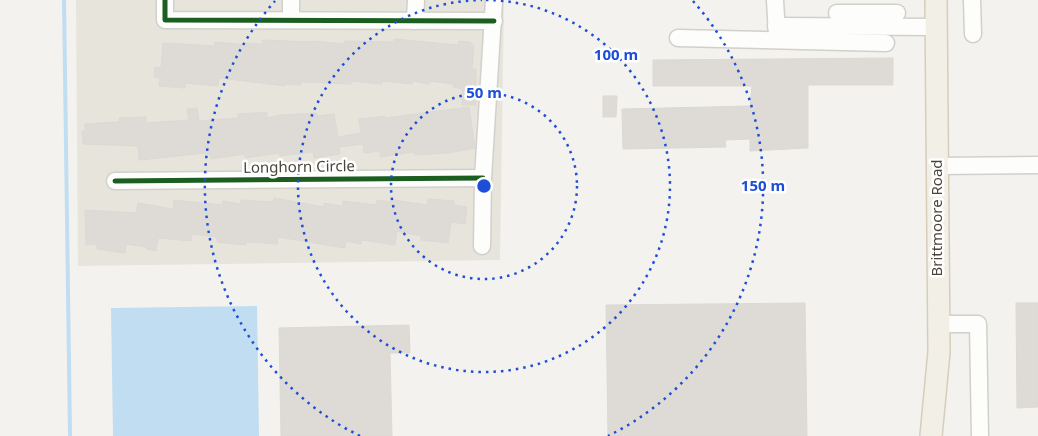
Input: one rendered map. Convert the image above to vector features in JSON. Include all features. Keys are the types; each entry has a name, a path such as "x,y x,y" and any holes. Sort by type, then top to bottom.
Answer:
{"main road":[{"name":"Brittmoore Road","path":"931,436 937,384 938,324 936,0"}],"street":[{"path":"165,0 165,20 494,21"},
{"path":"291,0 291,20"},
{"path":"415,21 416,0"},
{"path":"482,246 483,178 494,0"},
{"path":"775,0 777,33"},
{"path":"972,0 973,34"},
{"path":"777,33 837,13 897,13 936,27"},
{"path":"678,38 777,33 886,43"},
{"path":"937,166 1038,166"},
{"name":"Longhorn Circle","path":"115,181 483,178"},
{"path":"938,324 978,324 980,436"}],"shaded area":[{"path":"76,0 504,0 500,260 78,266"}],"water":[{"path":"257,306 259,436 113,436 111,308"}],"building":[{"path":"394,39 458,45 459,41 470,42 474,46 472,69 476,69 476,105 462,105 462,89 453,87 453,84 430,81 430,84 413,81 412,84 382,81 382,84 351,81 351,84 302,82 301,85 285,84 285,86 219,78 218,86 186,83 185,88 159,86 160,78 154,77 155,67 161,68 163,43 214,46 215,42 246,45 246,43 262,44 262,40 344,44 344,41 394,42"},
{"path":"893,58 893,85 808,85 808,148 750,151 750,139 725,140 726,147 623,149 622,109 750,106 752,86 653,86 653,60"},
{"path":"603,96 617,96 616,117 603,117"},
{"path":"469,107 475,148 448,153 415,155 414,152 380,157 380,151 364,153 363,144 339,147 340,154 314,158 313,152 280,156 279,153 245,158 245,154 211,159 210,154 206,155 206,153 139,160 138,146 83,144 82,131 85,131 85,124 119,122 119,118 146,117 146,123 189,120 187,109 197,108 199,121 239,118 238,114 267,112 267,118 281,115 316,113 317,116 334,114 338,137 361,133 359,119 385,116 385,118"},
{"path":"274,198 324,207 324,203 342,206 343,201 376,205 377,200 392,202 393,200 427,205 428,199 454,201 453,205 467,207 465,224 451,222 448,243 421,240 421,236 397,231 395,245 362,240 361,244 346,241 345,248 278,237 277,244 246,242 246,245 217,242 217,237 192,234 191,241 158,238 156,251 146,249 147,247 126,244 125,253 97,249 97,244 86,245 85,210 136,213 138,203 173,209 174,200 222,205 223,201 241,204 241,200 273,202"},
{"path":"805,303 807,436 608,436 606,305"},
{"path":"1016,303 1038,303 1038,407 1017,408"},
{"path":"409,325 410,353 390,353 392,436 281,436 279,328"}],"waterway":[{"path":"64,0 70,436"}],"cycle path":[{"path":"165,0 165,20 494,21"},
{"path":"115,181 483,178"}]}
